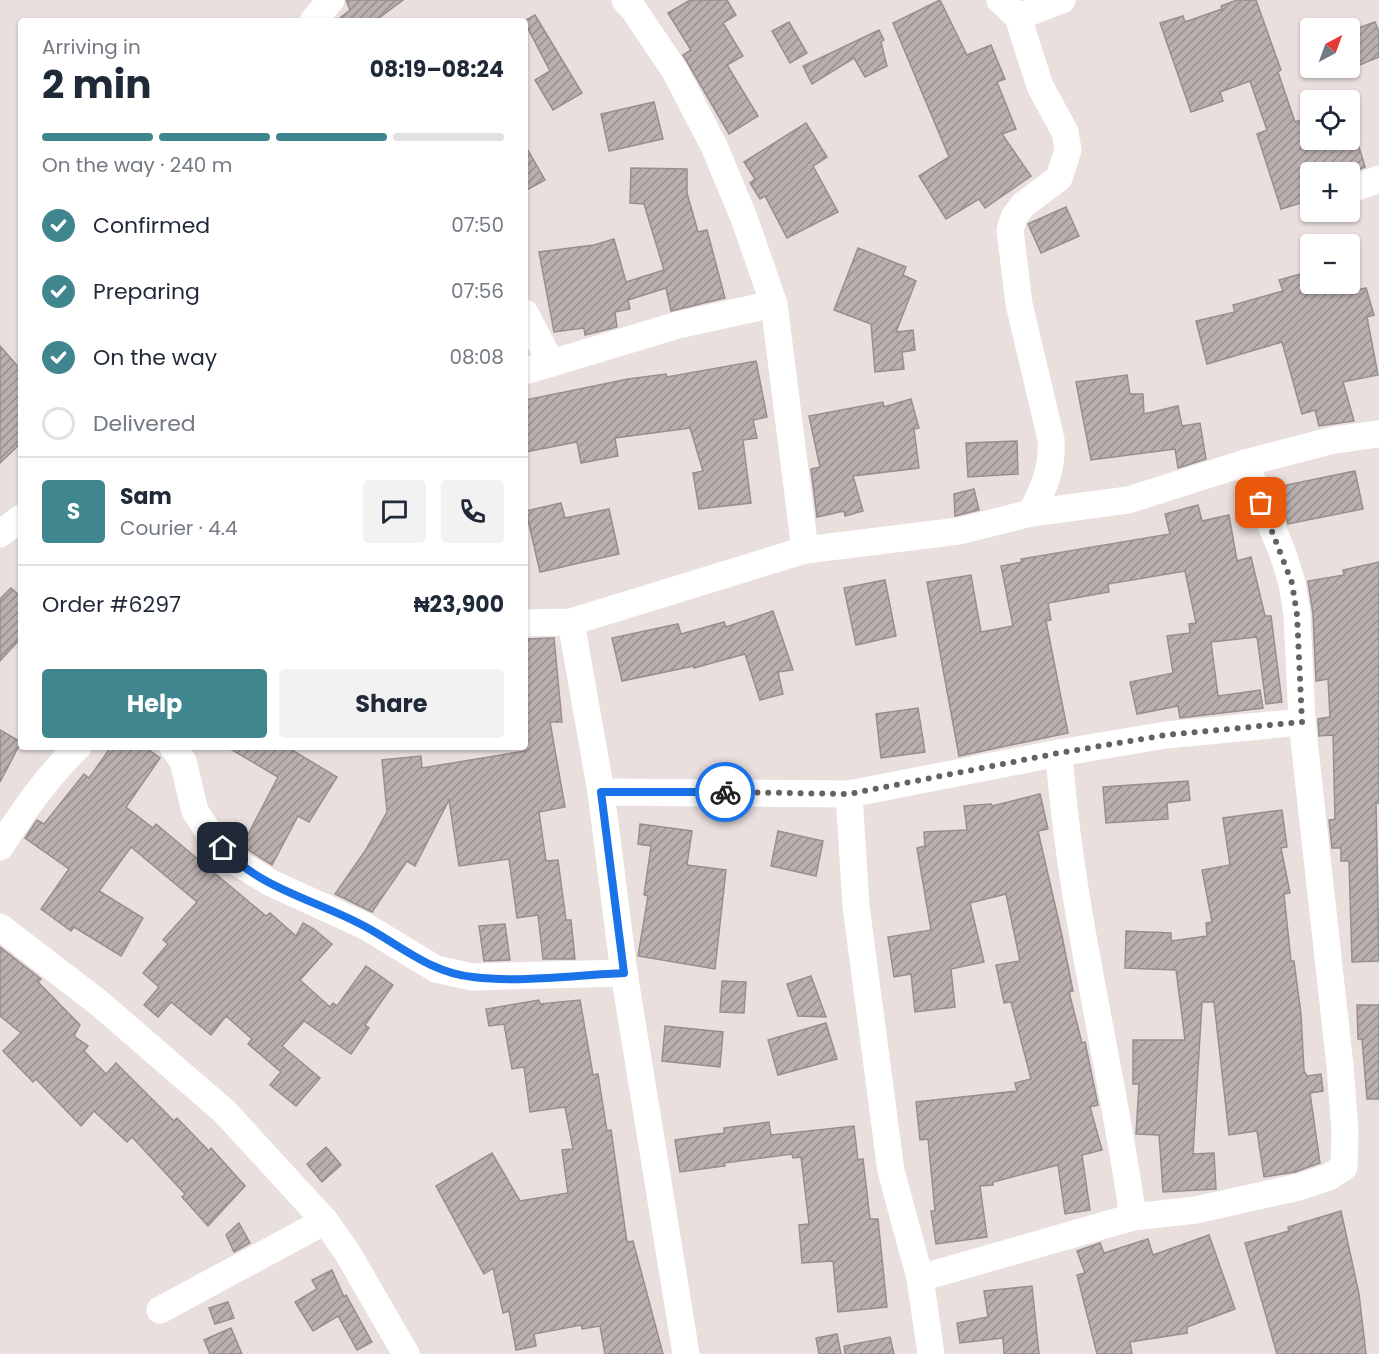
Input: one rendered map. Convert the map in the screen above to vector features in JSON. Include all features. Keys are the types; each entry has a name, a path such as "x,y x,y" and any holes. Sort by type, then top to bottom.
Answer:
{"street":[{"path":"316,18 331,0"},
{"path":"625,0 675,72 714,146 744,218 774,304 805,550"},
{"path":"1031,513 1046,484 1053,460 1051,439 1019,304 1010,230 1014,217 1023,205 1059,178 1068,150 1065,132 1040,86 1009,8 1062,0"},
{"path":"1360,186 1379,179"},
{"path":"528,370 678,325 774,304"},
{"path":"528,319 551,363"},
{"path":"528,623 572,622 805,550 959,531 1031,513 1128,500 1245,463 1334,440 1379,434"},
{"path":"920,1278 1133,1217 1196,1209 1299,1187 1329,1177 1344,1167 1345,1131 1340,1066 1302,722 1297,615 1292,583 1282,551 1245,463"},
{"path":"0,534 18,520"},
{"path":"572,622 601,792 624,973 686,1354"},
{"path":"601,792 849,794 1059,753 1166,735 1302,722"},
{"path":"0,847 27,806 75,750"},
{"path":"175,750 183,761 195,811 210,834 235,861 269,882 365,926 436,969 472,977 624,973"},
{"path":"1059,753 1064,818 1120,1125 1133,1217"},
{"path":"849,794 856,906 891,1171 920,1278 931,1354"},
{"path":"0,927 99,1003 225,1112 325,1221 347,1252 406,1354"},
{"path":"160,1310 325,1221"}],"building":[{"path":"346,0 403,0 379,18 340,18 350,10"},
{"path":"690,0 727,0 736,15 723,23 743,56 727,65 758,116 729,134 683,55 691,50 668,13"},
{"path":"940,0 967,55 991,45 1005,79 997,82 1016,129 1002,134 1031,176 985,208 979,199 946,219 919,176 949,157 893,23"},
{"path":"1237,0 1256,0 1281,70 1278,72 1295,122 1300,120 1300,150 1360,150 1365,167 1360,169 1360,162 1300,162 1300,203 1281,209 1257,134 1267,130 1250,81 1220,92 1223,101 1191,112 1160,23 1183,16 1185,22 1222,9 1221,6"},
{"path":"535,15 582,93 553,110 535,80 550,71 528,29 528,19"},
{"path":"789,22 807,53 790,63 772,31"},
{"path":"1375,22 1379,32 1379,57 1360,65 1360,27"},
{"path":"879,30 884,40 881,42 887,66 865,77 854,58 812,84 803,66"},
{"path":"654,102 663,139 609,151 601,114"},
{"path":"806,123 827,157 813,166 838,212 787,238 765,196 760,199 750,183 755,179 744,162"},
{"path":"528,150 545,180 528,189"},
{"path":"631,168 687,169 687,193 698,232 707,230 725,298 671,311 666,288 628,300 630,309 615,312 617,327 585,335 584,328 554,332 539,252 594,245 614,239 626,282 664,270 644,204 630,203"},
{"path":"1066,207 1079,236 1041,253 1028,224"},
{"path":"858,248 906,267 903,275 916,281 896,332 913,330 915,350 902,352 904,369 875,372 871,324 834,310"},
{"path":"1300,274 1300,294 1360,294 1360,290 1366,288 1374,315 1367,317 1378,375 1343,382 1354,421 1319,426 1315,410 1302,414 1282,342 1207,364 1196,321 1235,312 1233,305 1283,291 1279,280"},
{"path":"0,346 18,367 18,446 0,463"},
{"path":"756,361 767,417 753,420 757,438 743,440 751,503 699,509 693,473 703,471 690,428 615,438 618,456 581,463 577,442 528,451 528,399 628,379 666,374 667,377"},
{"path":"1127,375 1130,394 1143,394 1144,414 1178,406 1182,426 1200,423 1206,459 1178,468 1175,449 1091,460 1076,382"},
{"path":"911,399 919,428 914,429 919,468 853,476 863,511 845,516 844,511 817,517 811,469 820,467 809,416 883,402 884,407"},
{"path":"1017,441 1018,474 968,477 966,443"},
{"path":"1355,471 1363,509 1288,524 1277,487"},
{"path":"974,489 979,510 955,516 954,494"},
{"path":"561,503 565,518 609,509 619,554 540,572 528,511"},
{"path":"1198,505 1202,521 1229,515 1237,561 1251,557 1265,616 1271,616 1282,702 1266,704 1257,637 1211,642 1218,696 1260,690 1263,708 1180,718 1178,706 1137,714 1130,682 1173,673 1167,636 1190,633 1189,624 1196,623 1185,571 1108,584 1109,592 1048,603 1051,620 1046,621 1068,733 959,756 927,582 971,575 981,632 1013,626 1001,566 1022,562 1021,559 1170,534 1165,514"},
{"path":"1379,562 1379,803 1376,803 1379,961 1352,962 1349,861 1341,861 1341,848 1332,848 1329,820 1335,819 1333,735 1319,736 1318,719 1330,717 1328,679 1316,681 1313,614 1308,581 1344,575 1343,570"},
{"path":"885,580 896,636 856,645 844,588"},
{"path":"11,588 18,594 18,641 0,661 0,599"},
{"path":"773,611 793,670 778,672 783,694 760,700 745,654 694,668 694,666 622,681 612,638 678,624 681,634 724,622 726,627"},
{"path":"554,638 562,722 550,722 565,807 539,812 546,861 558,860 566,920 571,920 575,959 543,959 538,915 517,918 509,859 459,866 449,800 415,866 407,861 372,912 335,894 365,851 387,812 382,760 421,756 422,768 528,750 528,639"},
{"path":"918,708 925,752 881,758 876,714"},
{"path":"0,730 18,740 18,748 0,782"},
{"path":"109,750 149,750 160,758 126,807 153,828 156,824 266,916 270,913 296,936 303,923 332,944 300,980 330,1007 333,1003 337,1006 366,966 393,985 365,1025 369,1028 351,1054 304,1021 282,1046 320,1078 296,1106 270,1085 281,1072 248,1044 252,1039 226,1016 211,1035 171,1002 158,1017 144,1005 159,987 143,973 168,944 163,940 197,902 131,847 99,891 143,918 121,956 74,927 71,931 41,909 69,869 25,838 37,820 44,824 84,774 89,778"},
{"path":"232,750 292,750 337,777 309,822 298,816 272,865 242,846 278,777"},
{"path":"1188,781 1190,800 1167,803 1168,819 1106,823 1103,787"},
{"path":"1040,794 1048,829 1038,831 1073,991 1069,992 1082,1043 1085,1042 1098,1105 1090,1107 1102,1150 1082,1155 1090,1210 1065,1214 1058,1165 993,1182 993,1185 980,1186 987,1237 936,1244 931,1211 935,1211 928,1139 920,1140 916,1102 1017,1091 1015,1083 1031,1079 1011,1002 1004,1003 996,965 1020,961 1006,894 970,903 984,962 951,969 955,1007 915,1012 911,974 894,977 888,937 931,930 917,848 925,846 924,832 967,830 964,806 991,804 992,806"},
{"path":"1282,810 1287,847 1281,848 1290,893 1284,894 1291,961 1294,961 1301,1014 1304,1071 1307,1076 1321,1074 1323,1091 1310,1093 1320,1163 1295,1172 1264,1177 1257,1131 1229,1135 1214,1002 1202,1002 1193,1154 1214,1153 1216,1189 1163,1192 1159,1135 1136,1134 1139,1084 1133,1084 1133,1040 1185,1040 1176,970 1125,968 1126,931 1171,933 1171,941 1207,936 1206,923 1212,922 1202,870 1230,865 1223,818"},
{"path":"640,824 692,831 687,865 726,870 715,969 638,956 648,896 644,895 651,846 638,844"},
{"path":"778,831 823,841 816,876 771,866"},
{"path":"505,924 510,960 484,961 479,926"},
{"path":"0,947 41,979 38,982 80,1025 74,1036 88,1046 84,1051 106,1074 116,1063 174,1121 177,1118 209,1151 211,1148 245,1186 208,1226 182,1197 185,1194 132,1137 127,1142 94,1111 81,1126 36,1079 33,1082 3,1051 21,1033 0,1016"},
{"path":"811,976 826,1017 798,1016 787,984"},
{"path":"722,981 746,982 744,1013 720,1012"},
{"path":"539,1000 540,1004 580,1000 593,1075 598,1074 607,1131 611,1130 627,1242 633,1241 663,1354 605,1354 600,1326 582,1329 581,1325 534,1334 536,1346 516,1350 509,1311 503,1313 493,1268 484,1274 436,1186 492,1153 520,1201 568,1193 562,1150 573,1149 565,1107 530,1112 524,1067 512,1069 504,1024 489,1026 486,1009"},
{"path":"1357,1005 1379,1005 1379,1099 1367,1099 1362,1039 1358,1039"},
{"path":"826,1023 837,1059 778,1075 768,1040"},
{"path":"665,1026 723,1032 720,1067 662,1061"},
{"path":"769,1122 771,1135 854,1126 858,1160 863,1159 870,1219 878,1219 887,1307 838,1312 833,1261 802,1263 799,1225 809,1224 801,1157 793,1158 792,1154 724,1163 725,1166 680,1172 675,1140 724,1133 724,1128"},
{"path":"326,1147 341,1165 322,1182 307,1164"},
{"path":"1341,1211 1359,1294 1366,1354 1277,1354 1245,1243 1289,1231 1288,1227"},
{"path":"239,1223 250,1243 234,1252 226,1235"},
{"path":"1209,1235 1235,1309 1187,1327 1187,1333 1130,1342 1132,1354 1097,1354 1077,1275 1085,1273 1077,1251 1100,1243 1104,1253 1148,1239 1153,1255"},
{"path":"332,1270 344,1297 346,1295 372,1342 357,1350 338,1316 313,1331 295,1302 317,1289 312,1280"},
{"path":"1032,1286 1039,1354 1004,1354 1003,1338 960,1343 957,1323 988,1317 984,1291"},
{"path":"228,1302 234,1318 215,1324 209,1308"},
{"path":"231,1328 242,1354 210,1354 204,1340"},
{"path":"837,1334 841,1354 819,1354 816,1338"},
{"path":"890,1337 894,1354 845,1354 844,1346"}],"way so far":[{"path":"725,792 849,794 1059,753 1166,735 1302,722 1297,615 1292,583 1282,551 1261,503"}],"route":[{"path":"223,848 235,861 269,882 365,926 436,969 472,977 508,978 624,973 601,792 725,792"}]}
